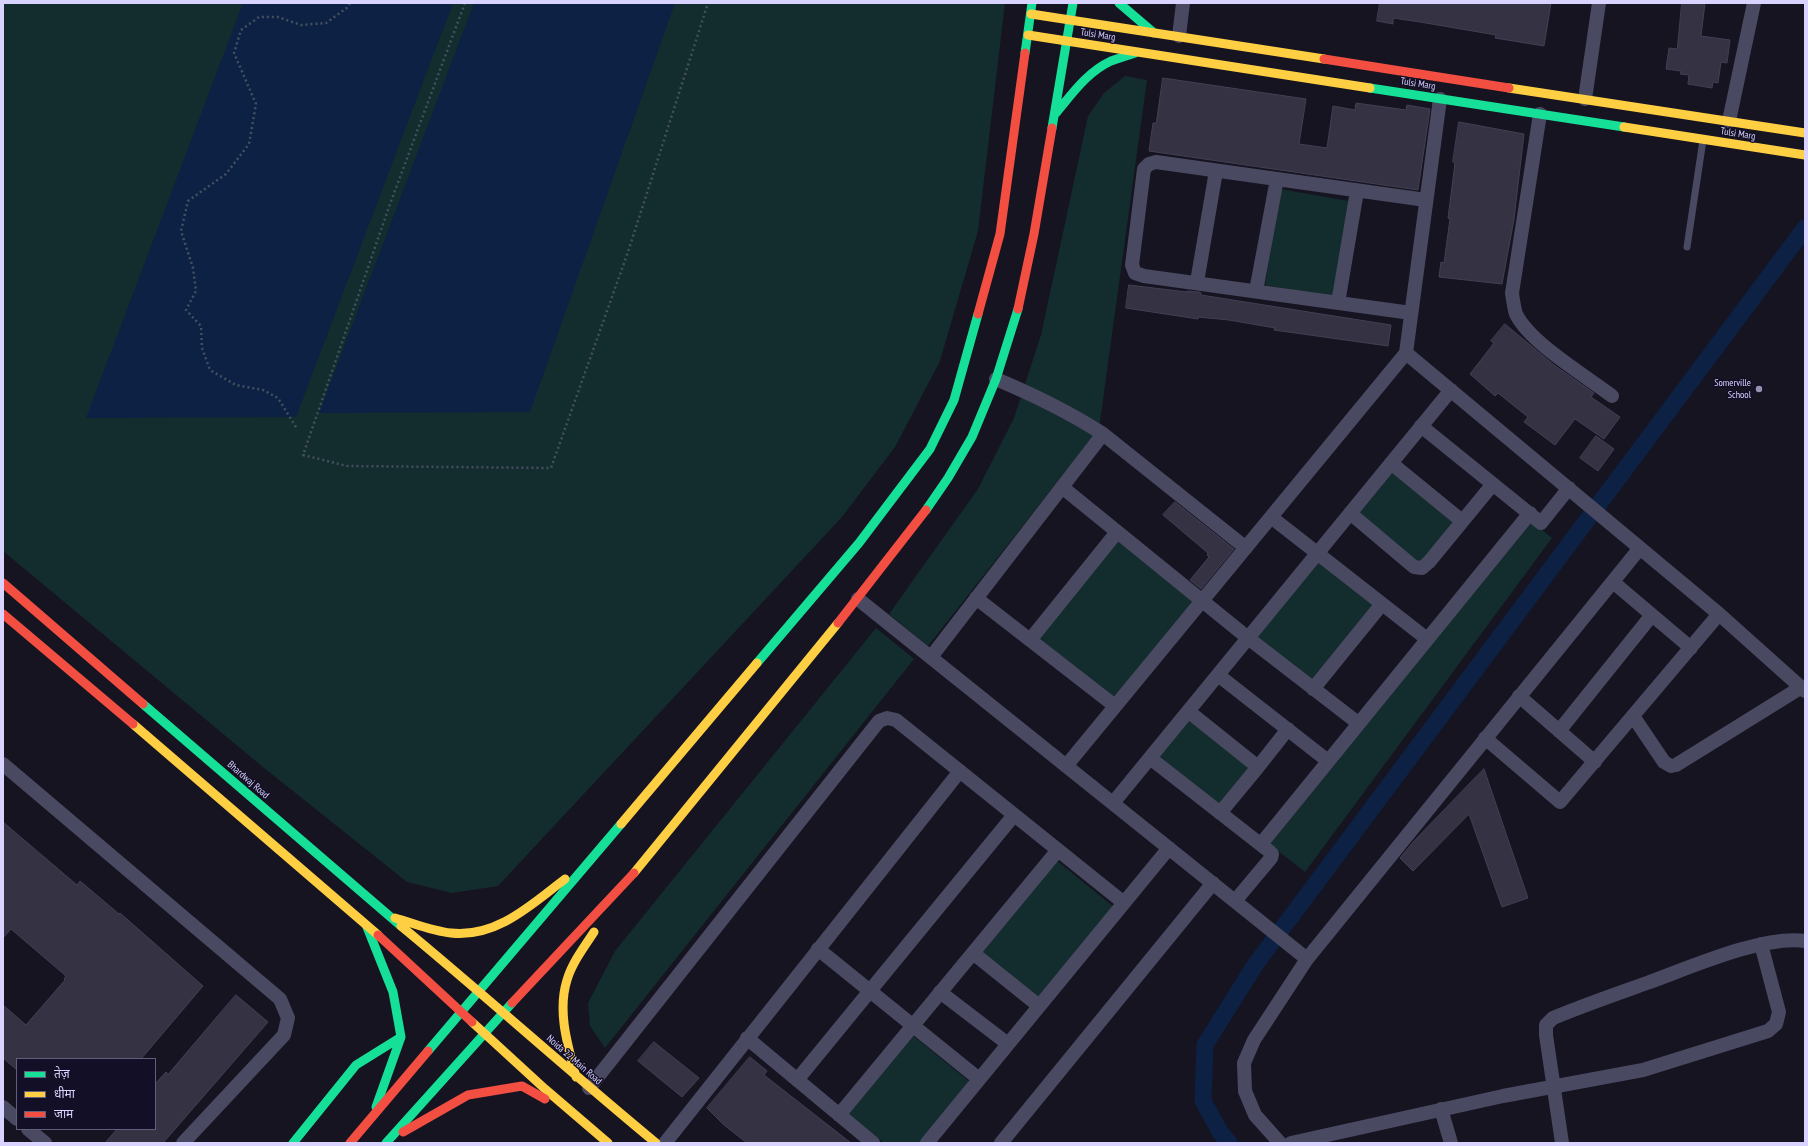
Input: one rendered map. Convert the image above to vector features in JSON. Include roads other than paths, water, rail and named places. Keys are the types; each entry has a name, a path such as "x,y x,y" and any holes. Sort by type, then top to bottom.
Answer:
{"street":[{"path":"350,1143 592,860 859,543 930,449 954,400 1000,234 1032,3"},
{"path":"388,1141 503,1013 622,888 858,599 915,526 948,478 972,438 996,379 1017,315 1034,234 1068,42 1073,3"},
{"path":"1119,3 1135,15 1154,33"},
{"path":"1179,36 1183,3"},
{"path":"1585,99 1599,3"},
{"path":"1729,121 1754,3"},
{"name":"Tulsi Marg","path":"1031,14 1805,133"},
{"name":"Tulsi Marg","path":"1028,35 1805,156"},
{"path":"1055,115 1076,88 1093,72 1109,62 1137,52"},
{"path":"1066,766 1406,353 1440,99"},
{"path":"1540,114 1512,293 1516,313 1524,327 1537,340 1612,396"},
{"path":"1411,313 1197,282 1144,276 1135,273 1132,265 1144,169 1149,164 1156,162 1426,200"},
{"path":"1197,282 1216,171"},
{"path":"1256,291 1278,180"},
{"path":"1338,303 1357,191"},
{"path":"1406,353 1719,614 1803,689 1676,765 1670,766 1664,762 1633,716"},
{"path":"996,379 1037,396 1070,413 1103,434 1246,548"},
{"path":"1113,803 1451,390"},
{"path":"1421,426 1541,522 1569,488"},
{"path":"930,657 1103,434"},
{"path":"1391,463 1462,521"},
{"path":"1350,513 1414,567 1422,568 1429,562 1493,484"},
{"path":"1062,487 1248,638 1358,723"},
{"path":"1260,844 1530,513"},
{"path":"1271,517 1427,639"},
{"path":"1030,640 1116,532"},
{"path":"1280,1143 1255,1115 1245,1091 1244,1063 1254,1040 1307,959 1640,548"},
{"path":"1612,582 1691,648"},
{"name":"Bhardwaj Road","path":"3,583 389,916 480,991"},
{"path":"976,598 1115,706"},
{"path":"858,599 1307,959"},
{"path":"1313,689 1382,604"},
{"path":"3,614 364,922 571,1114 608,1143"},
{"path":"1485,738 1560,802 1719,614"},
{"path":"1559,731 1652,615"},
{"path":"1218,675 1328,761"},
{"path":"1519,696 1595,762"},
{"path":"1188,711 1258,767"},
{"path":"589,1088 879,721 887,718 896,720 1124,903"},
{"path":"1220,813 1288,729"},
{"path":"1150,758 1272,854 1271,858 1235,901"},
{"path":"3,764 280,999 288,1018 284,1035 183,1143"},
{"path":"665,1143 818,948 960,771"},
{"path":"797,1080 1014,815"},
{"path":"927,1143 1169,848"},
{"path":"839,1115 1058,850"},
{"path":"389,916 452,933 486,931 518,914 592,860"},
{"path":"1001,1143 1213,884"},
{"path":"576,1077 568,1044 564,1012 567,981 579,953 622,888"},
{"path":"364,922 394,992 401,1037 371,1118"},
{"path":"1562,1143 1552,1087 1546,1035 1546,1025 1553,1018 1710,960 1761,944 1795,940 1805,941"},
{"path":"1294,1143 1441,1109 1642,1070 1768,1031 1776,1024 1779,1012 1761,944"},
{"path":"818,948 979,1079"},
{"path":"973,953 1039,1006"},
{"name":"Noida 22 Main Road","path":"480,991 576,1077 656,1143"},
{"path":"940,992 1008,1044"},
{"path":"293,1143 356,1065 401,1037"},
{"path":"747,1038 873,1143"},
{"path":"388,1141 468,1095 522,1086 571,1114"},
{"path":"3,1107 16,1118"},
{"path":"1441,1109 1451,1143"},
{"path":"411,1137 414,1125"},
{"path":"29,1130 45,1143"}],"lane":[{"path":"1687,247 1703,140"}],"water":[{"path":"243,3 453,3 296,417 86,418"},
{"path":"474,3 675,3 530,412 319,413"}],"waterway":[{"path":"1229,1143 1220,1132 1203,1101 1205,1045 1255,965 1805,228"}],"place":[{"name":"Somerville School","path":"1759,389"}]}
